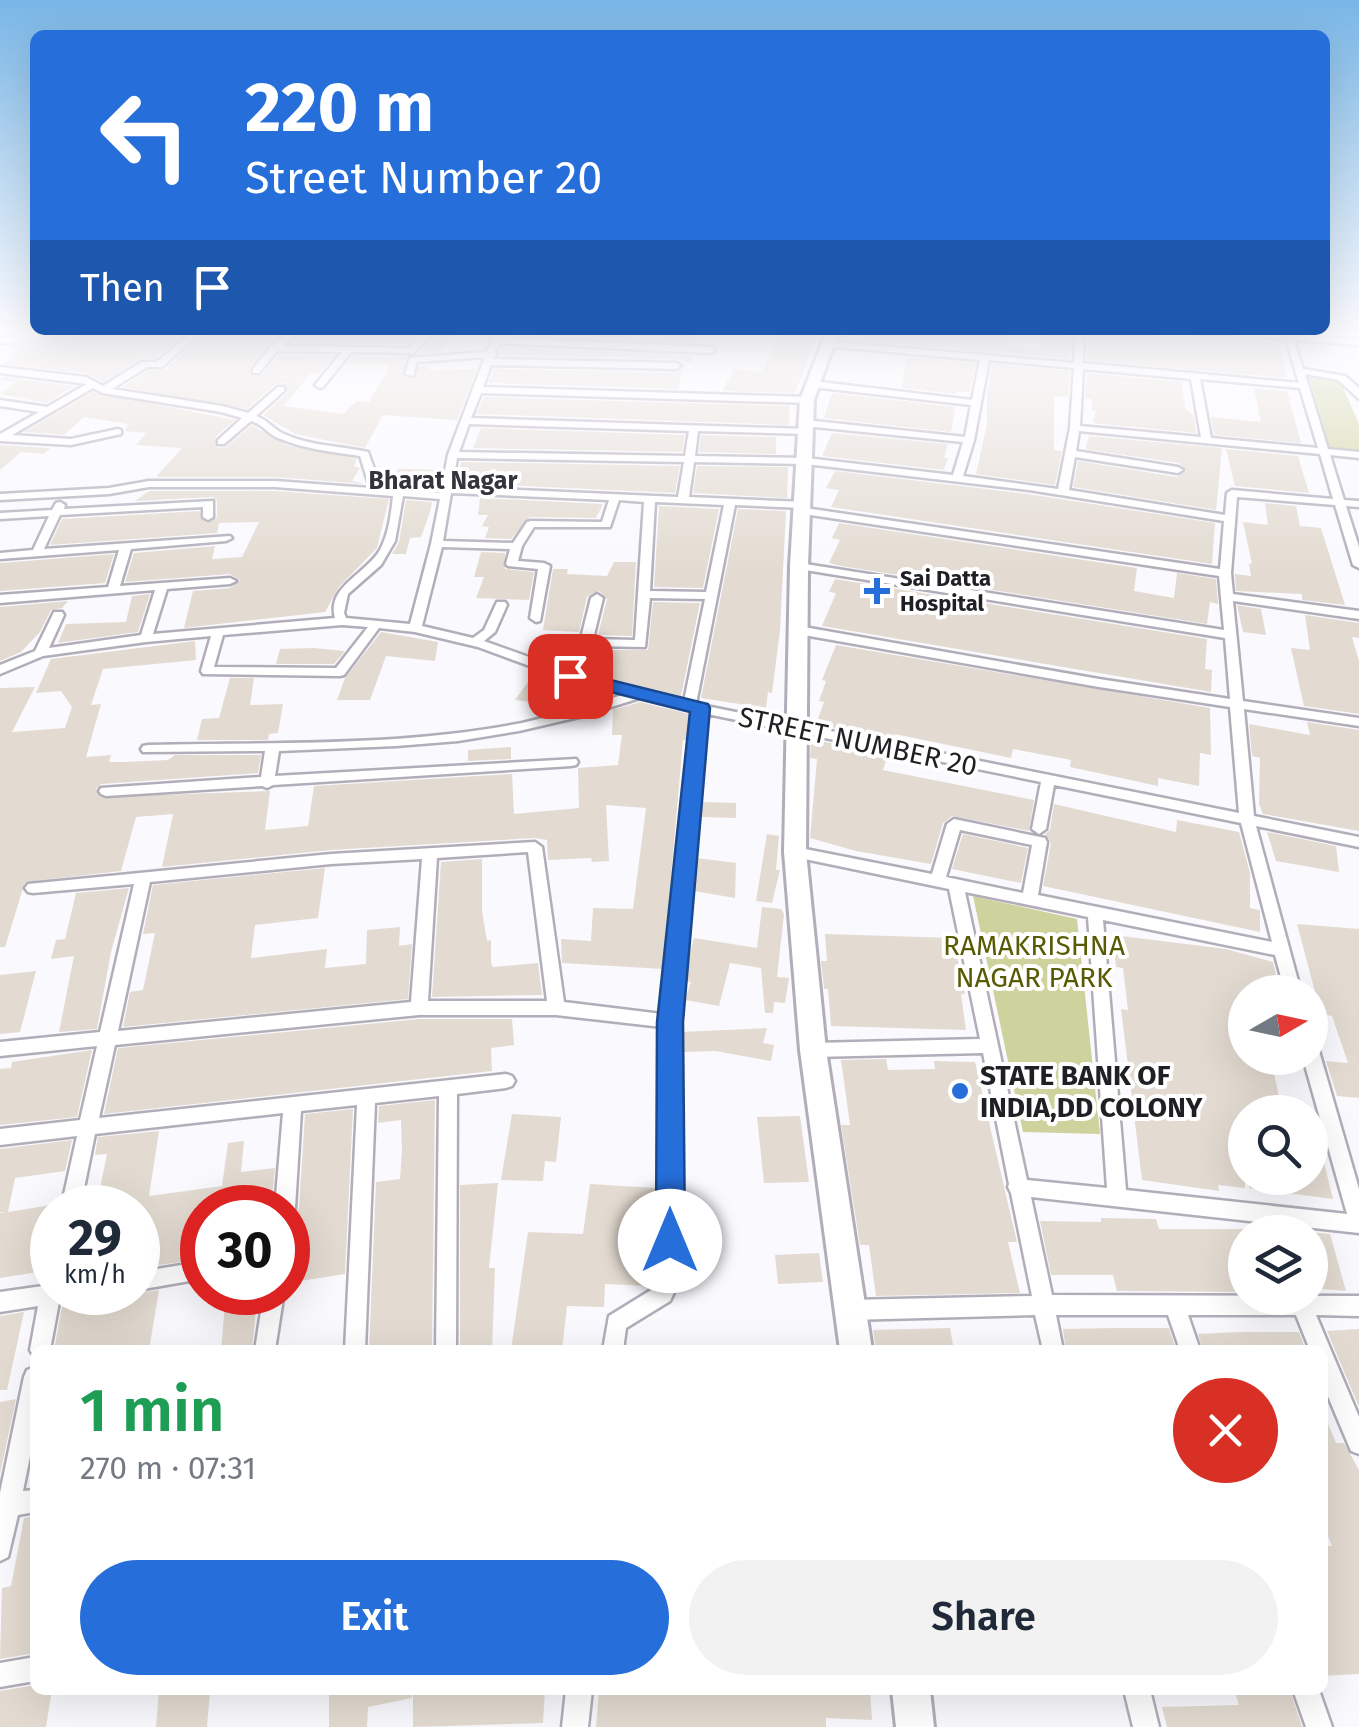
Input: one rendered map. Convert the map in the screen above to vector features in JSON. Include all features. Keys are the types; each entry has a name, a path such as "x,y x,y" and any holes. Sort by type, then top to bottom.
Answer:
{"street":[{"path":"0,438 47,411"},
{"path":"219,411 263,421 276,434 300,444 364,454 376,490"},
{"path":"221,442 254,411"},
{"path":"415,628 437,544 453,455 470,411"},
{"path":"807,411 799,566 795,852 812,1050 855,1345"},
{"path":"957,478 975,411"},
{"path":"1063,492 1076,411"},
{"path":"1201,411 1207,441"},
{"path":"1311,411 1359,565"},
{"path":"465,421 805,427 970,440"},
{"path":"682,500 694,426"},
{"path":"1075,428 1359,455"},
{"path":"0,438 71,442 118,432"},
{"path":"1070,453 1178,470"},
{"path":"453,455 806,461 1063,492 1230,520"},
{"path":"0,498 168,484 394,490 398,496 390,545 382,561 342,592 338,613 342,621"},
{"path":"37,553 66,493"},
{"path":"398,496 444,493 650,498 804,508 1226,572"},
{"path":"1288,975 1248,819 1227,597 1232,493 1359,504"},
{"path":"536,618 544,566 512,564 516,546 530,524 606,525 615,497"},
{"path":"586,642 641,644 650,498"},
{"path":"0,516 210,502 208,517"},
{"path":"614,1345 616,1323 663,1294 671,1278 670,1022 695,707 730,502"},
{"path":"0,556 226,538"},
{"path":"437,544 516,546"},
{"path":"113,591 126,546"},
{"path":"799,566 1230,635"},
{"path":"0,599 230,582"},
{"path":"146,638 162,586"},
{"path":"645,594 712,596"},
{"path":"1227,597 1359,614"},
{"path":"570,676 586,642 597,598"},
{"path":"475,642 489,632 501,604"},
{"path":"40,653 58,615"},
{"name":"STREET NUMBER 20","path":"2,669 40,653 146,638 342,621 377,623 475,642 570,676 695,707 1359,842"},
{"path":"218,632 208,672 340,672 377,623"},
{"path":"798,630 1359,722"},
{"path":"148,748 348,745 452,736 598,709 639,693"},
{"path":"267,783 273,745"},
{"path":"106,791 571,762"},
{"path":"1039,829 1048,781"},
{"path":"1030,898 1040,842 954,824 947,881 989,1046 1052,1345"},
{"path":"34,888 331,858 535,847 556,1008"},
{"path":"795,852 1281,950"},
{"path":"420,1008 430,853"},
{"path":"75,1185 143,877"},
{"path":"1094,912 1117,1198"},
{"path":"0,1049 420,1008 556,1008 670,1022"},
{"path":"812,1050 989,1046"},
{"path":"1017,1186 1359,1223 1317,1075"},
{"path":"0,1137 506,1081"},
{"path":"446,1345 448,1088"},
{"path":"355,1345 366,1095"},
{"path":"288,1185 293,1103"},
{"path":"0,1302 30,1297"},
{"path":"1174,1304 1188,1345"},
{"path":"849,1310 1228,1305"},
{"path":"1328,1306 1359,1306"},
{"path":"41,1345 50,1315"},
{"path":"266,1345 270,1315"},
{"path":"1306,1315 1318,1345"},
{"path":"1328,1370 1359,1443"},
{"path":"0,1550 5,1505 30,1398"},
{"path":"5,1505 30,1502"},
{"path":"0,1675 30,1670"},
{"path":"574,1727 578,1695"},
{"path":"912,1695 915,1727"},
{"path":"1137,1695 1146,1727"},
{"path":"1308,1695 1319,1727"}],"green space":[{"path":"1319,411 1353,411 1359,424 1359,451 1330,448"},
{"name":"RAMAKRISHNA NAGAR PARK","path":"973,896 1077,919 1100,1134 1023,1132"}],"building":[{"path":"61,411 187,411 235,420 215,437 218,448 226,447 252,425 287,445 357,459 354,466 360,468 352,481 365,484 275,477 156,477 182,448 136,445 146,433 125,431 128,424 84,417 64,435 24,432"},
{"path":"268,411 343,414 347,411 461,411 457,420 383,415 365,448 295,434 263,415"},
{"path":"478,411 790,411 789,425 476,414"},
{"path":"826,411 954,411 951,432 824,418"},
{"path":"987,411 1054,411 1054,450 1062,451 1055,485 976,474"},
{"path":"1092,411 1188,411 1194,416 1196,433 1093,423 1096,411"},
{"path":"1259,411 1292,411 1301,443 1214,435 1211,417 1261,422"},
{"path":"481,428 685,435 682,452 473,448"},
{"path":"832,433 948,444 944,458 948,458 944,470 822,456"},
{"path":"701,435 776,437 776,454 699,452"},
{"path":"1089,436 1222,448 1216,510 1073,487 1078,461 1177,477 1187,471 1179,463 1085,449"},
{"path":"0,445 50,448 44,454 21,452 0,470"},
{"path":"1226,449 1298,456 1309,493 1235,486"},
{"path":"461,462 680,466 675,493 456,483"},
{"path":"697,466 788,467 787,498 693,493"},
{"path":"398,469 441,470 439,485 435,489 384,484 382,481 395,481"},
{"path":"835,471 1028,494 1215,523 1212,564 831,507 839,490 826,488"},
{"path":"149,491 275,491 389,499 377,548 339,587 325,612 184,628 193,591 230,588 240,580 230,574 125,582 134,553 215,546 212,559 242,557 259,522 219,523 217,533 50,545 62,519 199,511 206,523 217,517 217,501 213,497 135,501"},
{"path":"480,498 603,504 596,518 530,517 511,539 485,538 489,527 482,526 488,515 478,515"},
{"path":"406,500 432,502 431,509 421,537 410,538 406,554 392,554 399,542"},
{"path":"1265,503 1296,506 1300,526 1321,528 1345,605 1302,600 1302,594 1236,591 1235,574 1251,576 1243,522 1268,525"},
{"path":"659,506 719,509 703,588 654,587"},
{"path":"738,509 786,511 780,630 772,693 768,692 766,708 701,698"},
{"path":"839,523 1137,568 1134,591 1174,598 1177,573 1216,579 1218,604 1210,602 1207,624 841,566 829,563 840,540 832,538"},
{"path":"481,552 505,553 505,569 534,572 529,600 476,598 484,577 474,577"},
{"path":"114,554 105,583 0,591 0,563"},
{"path":"614,562 636,562 632,636 598,635 607,599 599,591 587,597 579,632 543,630 553,569 568,569 567,574 607,576"},
{"path":"835,579 1207,639 1205,669 1212,670 1211,692 822,626 836,593 829,592"},
{"path":"150,594 138,632 58,643 66,624 126,622 132,596"},
{"path":"68,601 62,608 51,610 40,632 21,652 0,661 0,607"},
{"path":"653,602 700,603 681,696 581,672 592,650 648,650"},
{"path":"1237,605 1261,609 1266,635 1243,632"},
{"path":"1305,615 1359,623 1359,638 1352,637 1359,661 1359,714 1304,706 1291,648 1310,650"},
{"path":"381,632 438,642 435,661 386,656 370,700 337,700 345,678"},
{"path":"195,641 196,660 103,669 91,705 101,704 86,757 111,755 109,762 126,762 168,760 175,755 261,755 258,773 101,784 96,789 100,797 270,791 265,830 308,826 314,786 512,774 514,814 579,808 578,768 618,765 622,735 612,735 613,710 640,702 689,714 687,740 683,740 663,969 562,963 561,939 591,941 593,908 633,909 646,808 606,805 609,861 592,862 591,858 548,860 547,840 535,838 331,850 162,867 173,814 136,817 121,871 25,882 5,947 0,947 0,688 35,687 12,732 65,728 72,707 61,691 36,693 51,659"},
{"path":"836,645 1210,708 1211,755 1200,753 1199,786 1158,778 1158,786 1070,767 1071,760 1013,749 1011,758 895,734 893,740 816,724 824,702 819,701 826,681 822,680"},
{"path":"280,649 345,651 334,664 276,664"},
{"path":"533,675 558,681 546,704 515,700"},
{"path":"230,678 254,678 250,705 283,704 278,733 269,734 268,740 197,740 202,719 219,718"},
{"path":"1307,722 1359,730 1359,831 1263,814 1259,804 1260,758 1252,756 1249,724 1310,735"},
{"path":"811,739 888,755 883,770 1034,800 1029,831 952,816 943,823 931,864 856,851 810,838 817,759 810,758"},
{"path":"511,747 511,759 468,761 468,750"},
{"path":"702,802 736,803 736,818 701,817"},
{"path":"1054,804 1176,832 1177,820 1239,832 1250,873 1250,908 1260,910 1260,932 1043,886 1051,843 1045,834 1050,830"},
{"path":"1267,832 1336,846 1339,872 1276,861"},
{"path":"767,834 779,836 776,870 780,870 772,903 756,901"},
{"path":"963,834 1028,848 1021,883 952,869"},
{"path":"697,858 736,863 735,898 694,891"},
{"path":"482,859 482,911 487,941 491,940 491,963 493,967 538,963 542,995 432,997 441,862"},
{"path":"325,868 318,918 255,925 251,958 327,949 325,968 366,964 367,930 400,927 399,946 412,944 408,999 123,1027 130,992 143,990 155,933 143,934 153,885"},
{"path":"129,888 111,952 97,1029 59,1032 74,956 51,959 56,940 65,939 76,893"},
{"path":"762,907 781,909 784,914 777,977 789,978 785,1003 774,1002 773,1013 765,1013 761,968 730,963 719,1006 685,1000 691,982 686,981 687,965 694,938 757,948"},
{"path":"1297,924 1359,929 1359,1098 1337,1096 1328,1061 1348,1063 1332,1016 1328,1015 1328,975 1311,975"},
{"path":"825,934 953,938 965,994 961,994 966,1030 831,1026 821,961 827,961"},
{"path":"1113,935 1226,949 1273,962 1276,975 1228,975 1228,1075 1274,1075 1279,1095 1228,1095 1228,1186 1218,1185 1219,1191 1142,1180 1121,1009 1128,1010 1123,968 1116,967"},
{"path":"36,971 20,1032 0,1034 0,975"},
{"path":"419,1019 512,1019 514,1045 491,1048 492,1071 104,1114 118,1048"},
{"path":"767,1028 763,1043 774,1045 771,1061 715,1051 683,1052 682,1032"},
{"path":"92,1050 77,1117 0,1125 0,1069 11,1068 12,1062"},
{"path":"886,1059 888,1070 935,1069 934,1061 975,1062 1017,1242 1008,1242 1020,1293 876,1296 869,1245 860,1245 841,1125 850,1125 841,1060"},
{"path":"435,1100 432,1345 369,1345 376,1182 400,1179 402,1151 401,1120 378,1123 379,1106"},
{"path":"353,1109 345,1274 310,1280 310,1185 300,1185 305,1114"},
{"path":"512,1114 561,1117 556,1162 545,1161 543,1181 501,1180"},
{"path":"800,1116 809,1182 764,1183 757,1117"},
{"path":"159,1131 151,1185 101,1185 107,1154 95,1155 98,1137"},
{"path":"72,1140 65,1171 15,1178 8,1212 30,1208 30,1273 0,1278 0,1213 5,1212 0,1212 0,1149"},
{"path":"244,1141 241,1172 275,1168 273,1185 222,1185 228,1143"},
{"path":"1328,1179 1333,1199 1302,1195 1328,1195"},
{"path":"498,1183 489,1268 495,1268 492,1345 460,1345 460,1185"},
{"path":"590,1184 655,1188 649,1240 655,1241 651,1286 605,1284 604,1307 567,1306 563,1345 512,1345 528,1232 583,1234"},
{"path":"180,1192 180,1262 160,1265 160,1194"},
{"path":"1101,1218 1156,1219 1159,1229 1228,1229 1228,1292 1117,1291 1113,1275 1051,1275 1040,1221 1101,1222"},
{"path":"1328,1234 1330,1234 1346,1291 1328,1290"},
{"path":"819,1253 823,1282 778,1284 775,1255"},
{"path":"24,1312 7,1390 0,1390 0,1316"},
{"path":"61,1315 155,1315 150,1345 55,1345"},
{"path":"224,1315 256,1315 252,1345 221,1345"},
{"path":"950,1328 953,1345 875,1345 873,1330"},
{"path":"1169,1328 1174,1345 1065,1345 1063,1329"},
{"path":"1359,1329 1359,1407 1327,1331"},
{"path":"1299,1332 1304,1345 1201,1345 1198,1334"},
{"path":"16,1399 0,1474 0,1402"},
{"path":"1328,1424 1336,1443 1344,1443 1359,1470 1359,1674 1328,1676 1328,1546 1332,1546 1328,1536"},
{"path":"30,1517 30,1654 0,1659 2,1588 11,1586 24,1518"},
{"path":"30,1686 30,1695 51,1695 46,1727 0,1727 0,1691"},
{"path":"159,1695 210,1695 207,1727 156,1727"},
{"path":"329,1695 412,1695 368,1707 367,1727 329,1727"},
{"path":"413,1695 545,1695 543,1723 413,1727"},
{"path":"599,1695 870,1695 872,1720 826,1718 826,1727 596,1727"},
{"path":"1236,1695 1292,1695 1302,1727 1167,1727 1162,1707 1239,1705"}],"place":[{"name":"Sai Datta Hospital","path":"877,591"},
{"name":"STATE BANK OF INDIA,DD COLONY","path":"960,1091"}],"district":[{"name":"Bharat Nagar","path":"443,480"}],"route":[{"path":"570,676 700,708 670,1022 670,1241"}]}
